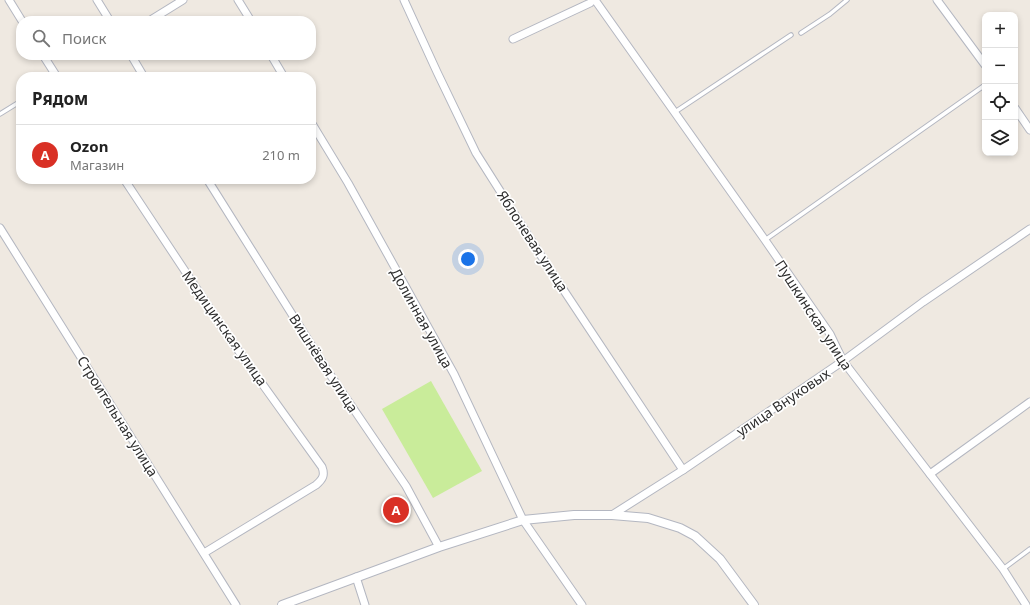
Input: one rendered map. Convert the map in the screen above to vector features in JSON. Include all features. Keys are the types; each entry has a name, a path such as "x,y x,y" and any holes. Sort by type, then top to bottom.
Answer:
{"street":[{"path":"9,0 19,16"},
{"path":"97,0 107,16"},
{"path":"157,16 183,0"},
{"path":"238,0 248,16"},
{"name":"Яблоневая улица","path":"404,0 476,153 545,262 683,470"},
{"path":"513,39 594,0"},
{"name":"Пушкинская улица","path":"594,0 830,334 843,361 1003,569 1026,605"},
{"path":"938,0 982,61"},
{"path":"46,60 54,72"},
{"path":"134,60 141,72"},
{"path":"274,60 281,72"},
{"path":"1018,112 1030,130"},
{"name":"Долинная улица","path":"316,130 348,183 454,374 523,520 582,605"},
{"name":"Медицинская улица","path":"127,184 230,339 322,467 324,473 324,477 316,485 204,553"},
{"name":"Вишнёвая улица","path":"210,184 327,370 406,486 439,547"},
{"name":"Строительная улица","path":"0,228 236,605"},
{"name":"улица Внуковых","path":"612,515 683,470 843,361 923,302 1030,229"},
{"path":"930,474 1030,402"},
{"path":"282,605 439,547 523,520 574,515 612,515 648,518 680,528 695,536 720,559 754,605"},
{"path":"356,577 365,605"}],"lane":[{"path":"801,33 830,14 847,0"},
{"path":"674,113 791,35"},
{"path":"765,240 982,87"},
{"path":"0,114 16,104"},
{"path":"1003,569 1030,549"}],"green space":[{"path":"431,381 482,471 433,498 382,409"}],"place":[{"name":"Ozon","path":"396,510"}]}
